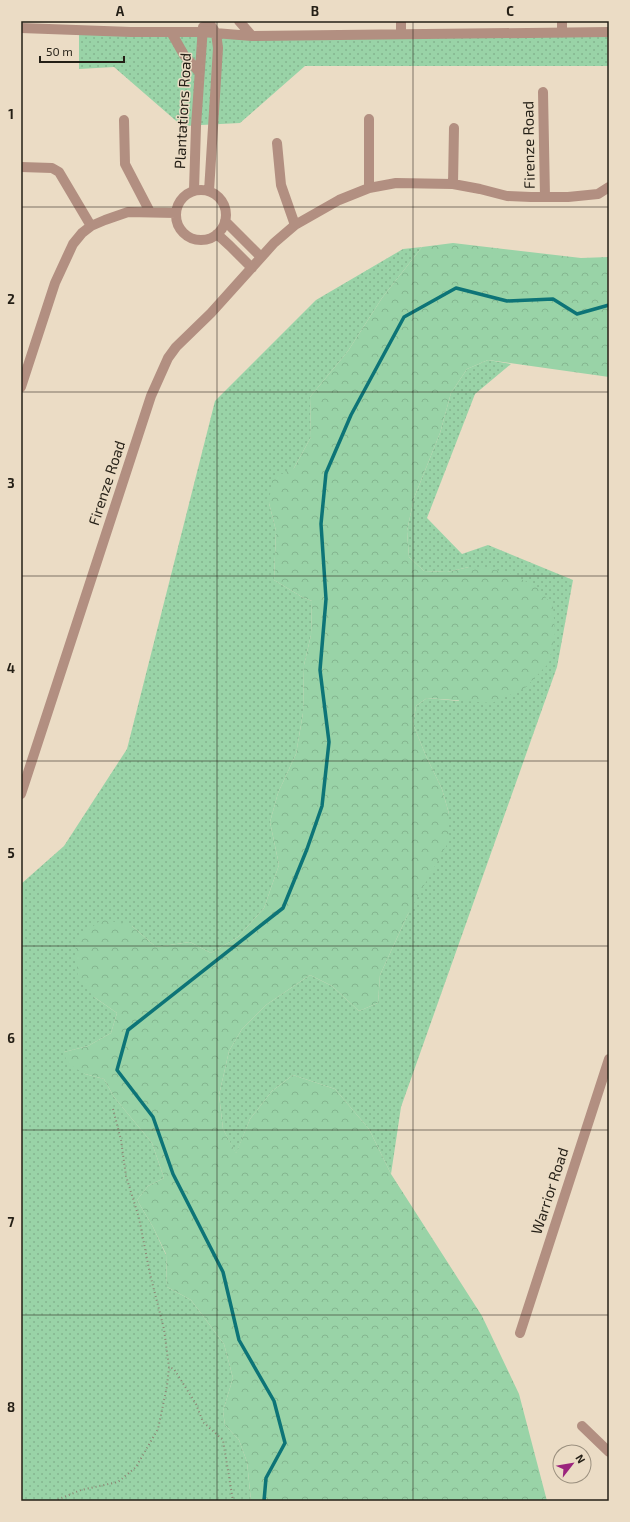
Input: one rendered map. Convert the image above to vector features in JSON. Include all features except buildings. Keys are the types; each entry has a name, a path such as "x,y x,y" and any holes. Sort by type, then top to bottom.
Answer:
{"street":[{"name":"Plantations Road","path":"194,190 199,72 204,21"},
{"path":"208,21 216,33"},
{"path":"239,21 252,36"},
{"path":"401,21 401,34"},
{"path":"562,21 562,33"},
{"path":"21,28 131,32 202,32 252,36 609,32"},
{"path":"171,32 184,56 199,72"},
{"name":"Plantations Road","path":"176,213 181,199 187,194 194,190 209,191 218,48 216,33"},
{"name":"Firenze Road","path":"543,92 545,197"},
{"path":"369,119 369,188"},
{"path":"124,120 125,164 150,212"},
{"path":"453,184 454,128"},
{"path":"277,142 281,185 295,225"},
{"path":"21,167 52,168 60,172 91,226"},
{"name":"Firenze Road","path":"21,794 156,384 168,358 176,348 252,268 274,242 295,225 327,205 369,188 396,183 453,184 507,196 545,197 568,197 598,194 609,187"},
{"path":"21,387 60,269 73,244 82,233 91,226 128,212 176,213 180,229 186,235 194,239 202,240 210,238 217,234 222,228 226,214 221,200 209,191"},
{"path":"225,221 261,257"},
{"path":"217,234 252,268"},
{"name":"Warrior Road","path":"520,1333 609,1059"},
{"path":"582,1426 609,1452"}],"path":[{"path":"54,1501 81,1490 118,1482 136,1467 158,1429 167,1386 169,1367 164,1329 150,1274 139,1218 126,1176 121,1140 113,1109"},
{"path":"169,1367 174,1369 196,1404 203,1422 223,1440 233,1501"}],"green space":[{"path":"79,30 131,32 609,32 609,66 305,66 240,123 182,126 114,67 79,69"},
{"path":"453,243 581,258 609,257 609,377 488,360 467,369 451,393 440,433 414,498 407,531 409,557 424,571 447,572 469,567 491,569 510,573 538,588 553,606 555,633 549,663 525,688 492,703 427,698 416,706 413,724 442,789 449,814 449,841 408,914 380,975 378,1003 359,1011 332,986 310,975 266,1005 242,1029 229,1051 219,1095 223,1129 236,1153 250,1119 272,1091 293,1075 335,1089 369,1129 391,1174 482,1316 519,1394 547,1501 251,1501 247,1462 239,1440 225,1425 223,1411 233,1378 224,1344 191,1300 167,1287 166,1254 153,1227 137,1200 148,1186 164,1178 152,1143 114,1097 104,1079 85,1074 67,1063 64,1052 88,1046 111,1033 117,1013 94,997 78,979 75,941 102,919 132,926 156,947 190,942 211,953 238,937 264,908 279,865 270,822 278,793 296,754 303,713 304,665 311,635 312,601 302,597 274,580 276,531 269,503 272,478 294,468 311,437 310,397 348,351 382,298 422,247"},
{"path":"422,247 382,298 348,351 310,397 311,437 294,468 269,503 276,531 274,580 302,597 312,601 311,635 304,665 303,713 296,754 278,793 270,822 279,865 264,908 238,937 211,953 190,942 156,947 132,926 94,997 117,1013 111,1033 88,1046 64,1052 85,1074 104,1079 114,1097 152,1143 164,1178 148,1186 137,1200 153,1227 166,1255 167,1287 191,1300 224,1344 233,1378 223,1411 225,1425 239,1440 247,1462 251,1501 21,1501 21,884 64,846 127,749 215,401 316,300 403,249"},
{"path":"488,360 511,364 475,394 427,518 462,554 488,545 573,580 557,667 401,1107 391,1174 369,1129 335,1089 293,1075 272,1091 250,1119 236,1154 223,1129 219,1095 229,1051 242,1029 266,1005 310,975 332,986 359,1011 378,1003 380,975 408,914 449,814 442,789 413,724 416,706 427,698 459,701 469,567 447,572 424,571 409,557 407,531 414,498 440,433 451,393 467,369"}],"waterway":[{"path":"264,1501 266,1478 285,1443 274,1401 239,1340 223,1272 173,1174 153,1117 117,1070 128,1030 283,908 307,849 322,806 329,742 320,670 326,599 321,524 326,473 351,415 404,317 456,288 507,301 553,299 577,314 609,305"}]}
